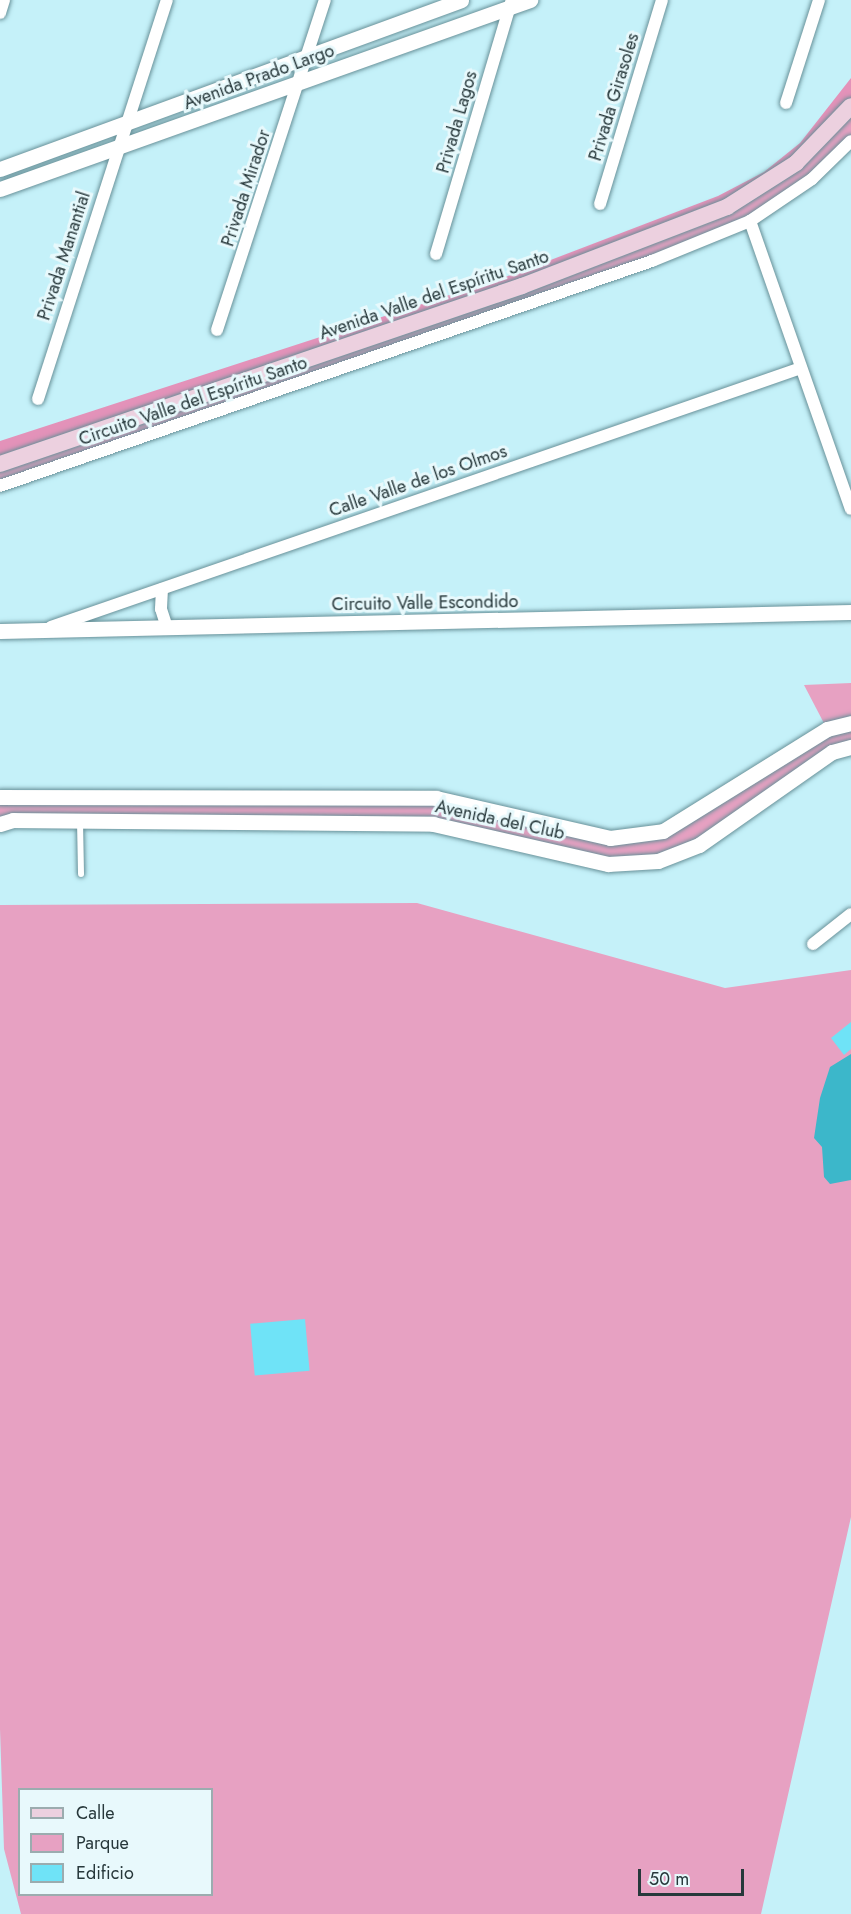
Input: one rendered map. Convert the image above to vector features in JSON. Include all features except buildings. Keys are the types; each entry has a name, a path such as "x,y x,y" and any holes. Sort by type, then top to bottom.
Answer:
{"main road":[{"name":"Avenida Valle del Espíritu Santo","path":"0,464 522,286 727,207 796,163 851,106"}],"street":[{"path":"0,13 4,0"},
{"name":"Privada Manantial","path":"38,399 167,0"},
{"name":"Privada Mirador","path":"218,330 326,0"},
{"name":"Avenida Prado Largo","path":"0,169 461,0"},
{"name":"Avenida Prado Largo","path":"0,189 299,84 510,4 530,0"},
{"name":"Privada Girasoles","path":"600,204 662,0"},
{"path":"786,104 819,0"},
{"name":"Privada Lagos","path":"436,254 510,4"},
{"name":"Circuito Valle del Espíritu Santo","path":"0,486 652,261 750,221 812,179 851,141"},
{"path":"750,221 851,509"},
{"name":"Calle Valle de los Olmos","path":"47,629 801,368"},
{"path":"162,589 161,609 167,628"},
{"name":"Circuito Valle Escondido","path":"0,631 851,612"},
{"name":"Avenida del Club","path":"6,797 436,798 610,838 663,831 827,729 851,723"},
{"name":"Avenida del Club","path":"7,822 433,824 608,864 658,861 699,844 832,752 851,747"},
{"path":"6,797 7,822"},
{"path":"813,944 851,914"}],"lane":[{"path":"80,821 81,874"}],"green space":[{"path":"851,104 851,141 750,221 0,486 0,464 724,211"},
{"path":"851,683 851,747 699,845 658,861 608,864 433,824 0,824 0,797 436,798 610,838 663,831 827,729 804,685"},
{"path":"417,903 725,988 851,970 851,1517 761,1914 21,1914 4,1849 0,1729 0,905"}],"shaded area":[{"path":"851,78 851,102 807,158 724,211 0,464 0,441 514,274 718,196 764,172 800,143"}],"water":[{"path":"851,1054 851,1180 830,1184 824,1177 822,1147 814,1138 820,1098 830,1067"}]}
